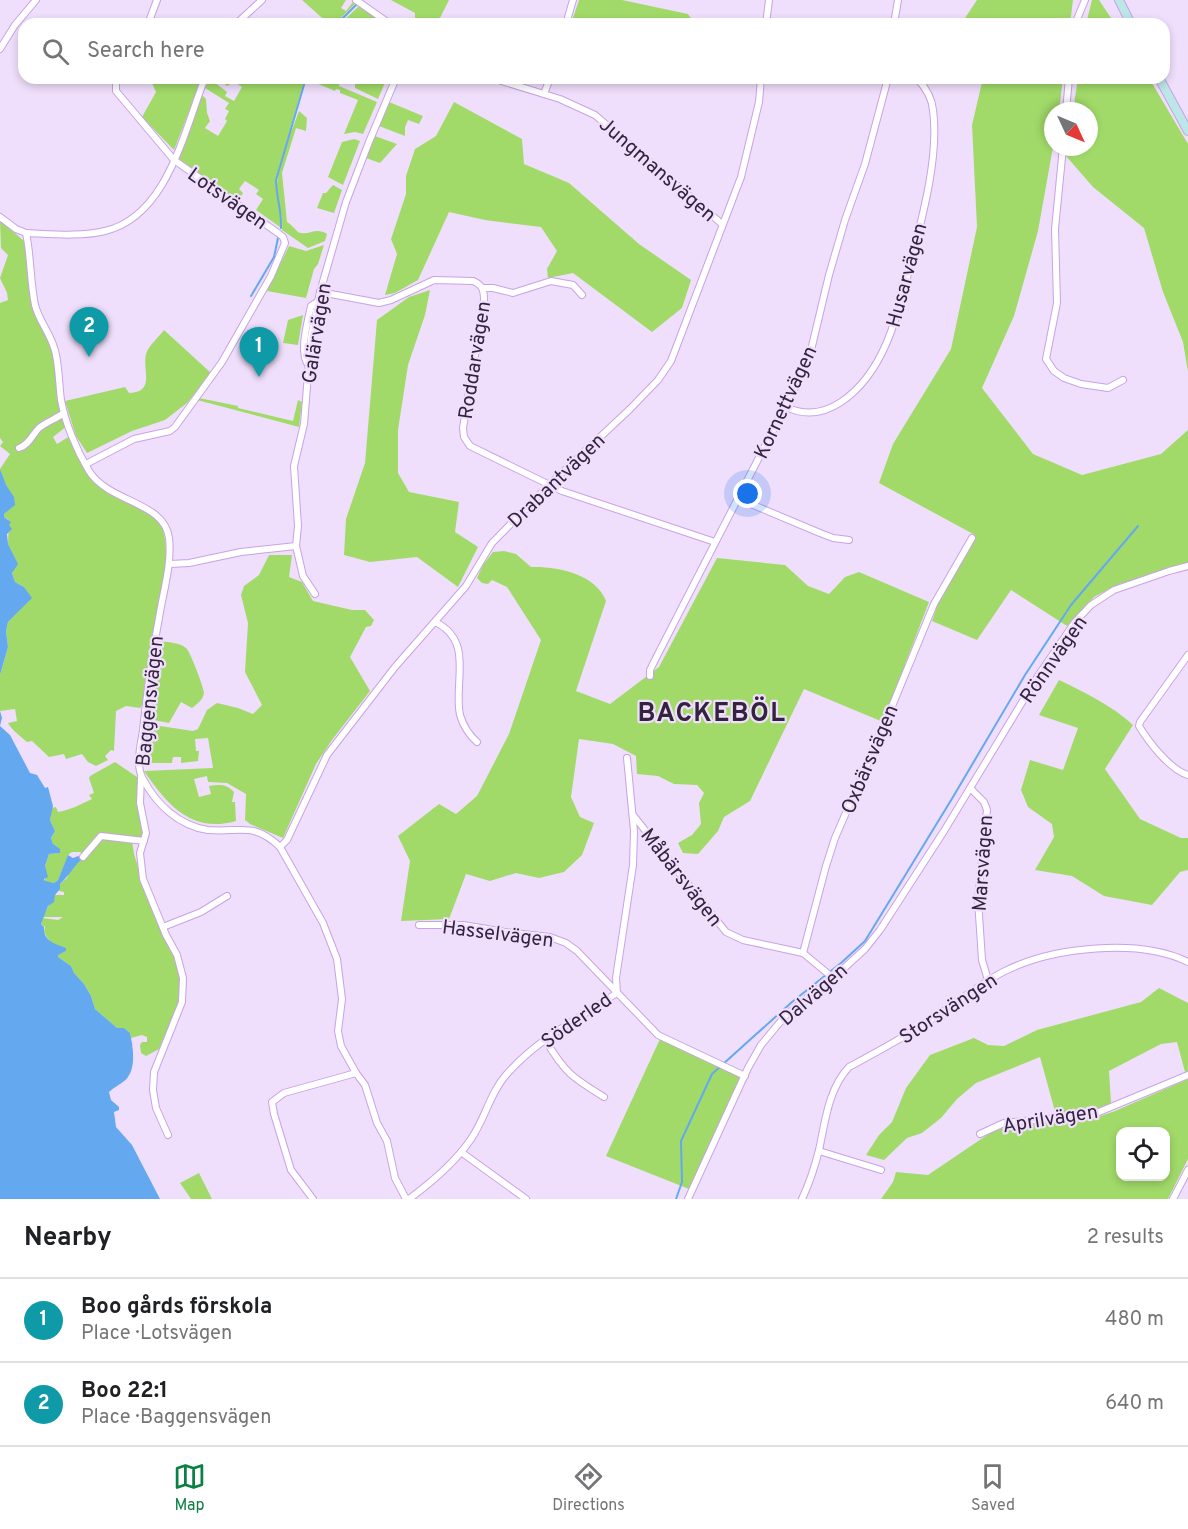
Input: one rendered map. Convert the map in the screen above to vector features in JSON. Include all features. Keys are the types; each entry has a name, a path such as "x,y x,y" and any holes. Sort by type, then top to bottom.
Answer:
{"street":[{"path":"21,18 36,0"},
{"path":"150,18 157,0"},
{"path":"242,18 262,0"},
{"path":"356,0 382,18"},
{"path":"568,18 573,0"},
{"path":"767,18 769,0"},
{"path":"895,18 898,0"},
{"path":"1078,18 1085,0"},
{"path":"1119,0 1128,18"},
{"path":"0,49 18,21"},
{"name":"Lotsvägen","path":"86,464 134,439 170,431 175,427 222,362 284,248 284,240 278,233 174,160 120,97 117,84"},
{"path":"0,217 16,229 26,233 91,233 116,227 134,216 153,198 165,181 203,84"},
{"name":"Galärvägen","path":"315,594 303,576 296,546 298,526 294,466 304,424 317,302 350,191 394,84"},
{"name":"Jungmansvägen","path":"512,84 580,107 603,120 722,224"},
{"path":"544,94 548,84"},
{"name":"Drabantvägen","path":"280,847 287,840 327,755 395,667 466,586 492,543 549,485 630,409 658,380 672,361 741,177 759,102 760,84"},
{"name":"Kornettvägen","path":"650,676 658,654 804,370 829,275 865,164 886,84"},
{"name":"Husarvägen","path":"786,407 799,413 818,412 848,398 872,368 890,334 920,227 933,148 933,110 927,90 922,84"},
{"path":"1067,102 1068,84"},
{"path":"1162,84 1188,131"},
{"path":"1062,156 1055,229 1057,303 1046,359 1058,374 1081,384 1108,388 1123,380"},
{"name":"Baggensvägen","path":"26,233 35,304 55,350 64,413 86,464 95,478 116,494 158,515 164,521 169,537 170,564 155,639 141,748 141,777 165,808 184,823 207,830 247,829 271,839 280,847"},
{"name":"Roddarvägen","path":"320,292 379,303 391,300 434,280 473,281 483,288 484,300 463,428 464,437 476,450 571,494 715,542"},
{"path":"483,288 513,293 551,280 573,285 582,295"},
{"path":"19,448 28,444 34,433 45,424 64,413"},
{"path":"739,499 826,536 849,540"},
{"name":"Oxbärsvägen","path":"802,953 825,866 835,838 934,604 972,538"},
{"path":"170,564 189,563 241,552 296,546"},
{"name":"Rönnvägen","path":"961,803 1054,650 1081,616 1114,590 1188,566"},
{"path":"435,622 444,626 458,648 460,714 466,728 477,742"},
{"path":"1188,655 1139,726 1158,751 1177,769 1188,775"},
{"name":"Söderled","path":"408,1199 438,1177 461,1152 472,1138 503,1079 521,1059 617,993 616,978 633,865 633,815 627,758"},
{"path":"141,777 140,803 145,825 144,841 140,853 143,879 177,955 183,978 182,1002 154,1072 153,1090 156,1108 168,1136"},
{"name":"Marsvägen","path":"970,788 984,802 987,810 978,900 982,960 988,980"},
{"name":"Dalvägen","path":"688,1199 761,1044 778,1023 865,949 880,930 961,803"},
{"name":"Måbärsvägen","path":"633,815 726,932 743,940 802,953"},
{"path":"83,857 101,836 144,841"},
{"path":"280,847 323,923 337,959 342,999 339,1038 345,1054 367,1090 377,1123 387,1141 395,1178 408,1199"},
{"path":"163,927 201,912 227,896"},
{"name":"Hasselvägen","path":"419,925 463,925 558,939 577,951 658,1035 745,1076"},
{"name":"Storsvängen","path":"802,1199 819,1151 831,1099 839,1080 849,1067 908,1035 988,980 1008,970 1055,954 1076,950 1145,948 1188,962"},
{"path":"802,953 832,977"},
{"path":"546,1041 570,1075 604,1097"},
{"path":"313,1199 291,1170 272,1102 284,1093 356,1073"},
{"name":"Aprilvägen","path":"980,1134 1004,1123 1094,1114 1188,1075"},
{"path":"819,1151 881,1170"},
{"path":"461,1152 526,1199"},
{"path":"1173,1199 1188,1170"}],"green space":[{"path":"302,0 346,0 341,8 346,11 353,2 355,4 341,18 322,18"},
{"path":"391,0 449,0 440,18 415,18 415,13"},
{"path":"579,0 622,0 688,14 691,18 573,18"},
{"path":"977,0 1073,0 1071,18 965,18"},
{"path":"1092,0 1099,0 1111,18 1088,18"},
{"path":"359,6 377,18 346,18"},
{"path":"152,84 200,84 174,150 142,117 156,92"},
{"path":"207,84 217,84 227,92 225,96 234,101 242,87 237,84 303,84 275,181 280,227 256,210 263,199 256,194 259,190 245,181 239,189 243,193 238,202 178,158 202,95 206,99 210,121 205,128 218,136 227,121 225,119 229,111 225,109 229,103 205,88"},
{"path":"318,84 340,84 339,86 377,102 363,134 355,132 344,134 358,100 340,93 340,90 335,91"},
{"path":"355,84 384,84 378,99 355,88"},
{"path":"982,84 1062,84 1060,102 1044,102 1044,156 1051,156 1038,231 1014,316 982,388 1033,454 1082,475 1161,454 1188,430 1188,564 1119,584 1094,597 1067,626 1011,590 977,640 932,621 939,601 975,535 879,483 893,444 951,349 977,227 972,125"},
{"path":"1077,84 1153,84 1188,144 1188,372 1183,342 1163,292 1144,228 1093,187 1066,156 1098,156 1098,102 1074,102"},
{"path":"389,102 423,116 419,124 408,120 405,136 379,126"},
{"path":"454,102 522,139 524,164 569,183 639,244 691,280 682,308 652,332 573,273 548,278 547,269 557,251 541,227 485,220 449,212 418,280 395,293 385,295 397,254 391,239 406,194 406,176 415,149 436,136"},
{"path":"299,111 307,118 306,131 296,128 282,173 287,222 298,232 319,231 327,234 325,241 308,248 282,230 277,189 283,156"},
{"path":"375,136 397,144 380,163 366,158"},
{"path":"354,139 360,141 343,185 328,177 342,142"},
{"path":"333,185 342,190 334,213 317,208 323,193 326,193"},
{"path":"0,220 25,242 32,303 52,349 67,426 53,437 57,444 70,436 99,483 113,495 154,516 164,533 166,552 163,599 147,683 144,685 144,704 140,708 126,706 116,711 114,751 111,750 105,756 108,760 96,766 88,762 82,754 66,759 64,754 49,757 32,741 27,742 9,725 8,723 17,721 15,709 0,711 0,675 8,647 6,631 8,622 31,598 24,587 15,582 12,573 16,561 8,544 9,520 4,517 4,514 12,507 0,469 10,454 0,446 3,442 0,438 0,303 8,300 0,278 8,255 1,248"},
{"path":"324,245 306,298 267,291 289,246 306,251"},
{"path":"430,290 425,315 408,365 398,430 398,473 409,492 459,502 455,532 478,547 458,587 417,557 370,562 344,555 346,519 365,463 377,320 409,297"},
{"path":"303,315 298,345 283,343 288,320"},
{"path":"164,330 211,373 187,403 165,420 132,431 87,453 76,436 65,401 125,387 129,393 142,389 146,379 146,354"},
{"path":"199,398 293,421 298,400 302,402 299,427 197,400"},
{"path":"504,551 516,554 531,567 564,570 585,578 601,592 606,601 576,691 610,704 659,667 717,558 785,565 808,586 829,594 845,577 859,572 929,602 883,722 804,689 750,801 724,817 718,831 698,854 683,853 678,843 692,835 701,824 699,803 704,793 697,785 674,784 658,776 637,774 636,756 613,744 579,739 571,797 580,817 594,823 582,855 564,872 539,878 516,873 490,881 466,874 449,919 401,921 410,861 398,836 439,804 456,814 477,796 509,734 541,640 507,587 492,580 488,584 482,583 477,578 493,552"},
{"path":"269,555 292,555 289,577 302,582 313,601 352,610 365,610 374,620 371,626 366,627 350,657 370,691 316,764 283,838 245,820 246,794 227,783 208,782 207,776 194,779 199,797 211,794 209,786 213,785 226,786 234,792 232,802 235,802 236,821 220,824 206,823 193,820 171,805 144,771 213,768 208,738 195,739 196,751 199,751 198,761 181,763 181,757 173,757 172,763 144,763 147,724 193,731 198,729 207,710 217,703 253,714 262,705 245,672 248,623 241,595 244,586 259,575"},
{"path":"158,641 176,643 186,648 204,693 201,700 192,708 181,702 169,723 148,719"},
{"path":"1059,680 1107,705 1133,725 1105,769 1140,819 1181,838 1188,838 1188,870 1180,872 1152,905 1104,896 1072,876 1035,870 1054,837 1052,824 1028,807 1021,790 1030,760 1063,770 1078,728 1039,715"},
{"path":"115,762 137,777 139,807 144,831 140,839 101,834 83,855 80,852 69,854 58,880 54,883 45,882 45,866 49,854 60,853 51,838 55,831 50,820 52,808 56,807 58,812 63,811 92,799 89,795 94,793 90,776"},
{"path":"102,837 132,840 142,880 174,955 181,982 178,1006 159,1049 146,1056 141,1053 140,1045 142,1042 147,1042 147,1037 142,1035 131,1038 130,1033 124,1028 117,1028 95,1009 84,984 71,966 57,955 66,951 50,942 44,932 45,927 41,924 42,918 58,920 63,917 42,917 55,895 64,895 64,892 59,891 60,884 67,878 69,871"},
{"path":"1159,988 1188,1003 1188,1071 1185,1072 1177,1042 1161,1044 1109,1071 1111,1103 1094,1111 1056,1115 1040,1057 976,1083 957,1099 941,1118 922,1133 907,1138 884,1160 866,1155 879,1135 892,1122 906,1088 930,1055 974,1038 988,1045 1004,1046 1037,1030 1141,1002"},
{"path":"660,1039 742,1078 689,1189 606,1156"},
{"path":"1188,1079 1188,1159 1168,1199 881,1199 893,1182 896,1172 928,1175 993,1131 1016,1125 1092,1119"},
{"path":"199,1173 212,1199 191,1199 180,1183"}],"water":[{"path":"0,469 14,497 15,505 4,514 4,517 11,522 9,525 12,529 7,534 8,544 18,564 12,573 15,582 24,587 32,598 8,622 6,631 8,647 0,675"},
{"path":"0,726 10,735 30,773 37,775 45,788 48,787 53,806 50,820 55,831 51,838 53,844 60,849 60,853 49,854 45,866 48,877 44,879 45,881 54,883 58,880 68,855 82,859 60,884 54,902 48,906 41,924 48,939 66,948 66,951 58,957 71,966 84,984 95,1009 117,1028 124,1028 130,1033 133,1056 131,1072 124,1081 109,1092 111,1100 119,1107 119,1110 114,1112 116,1127 132,1145 160,1199 0,1199"}],"waterway":[{"path":"343,18 356,5"},
{"path":"281,228 276,180 304,84"},
{"path":"251,296 274,257 278,238"},
{"path":"676,1199 682,1182 681,1141 712,1074 792,1002 865,941 1025,675 1071,605 1138,526"}],"place":[{"name":"Boo 22:1","path":"89,357"},
{"name":"Boo gårds förskola","path":"259,377"}],"district":[{"name":"BACKEBÖL","path":"712,712"}]}
